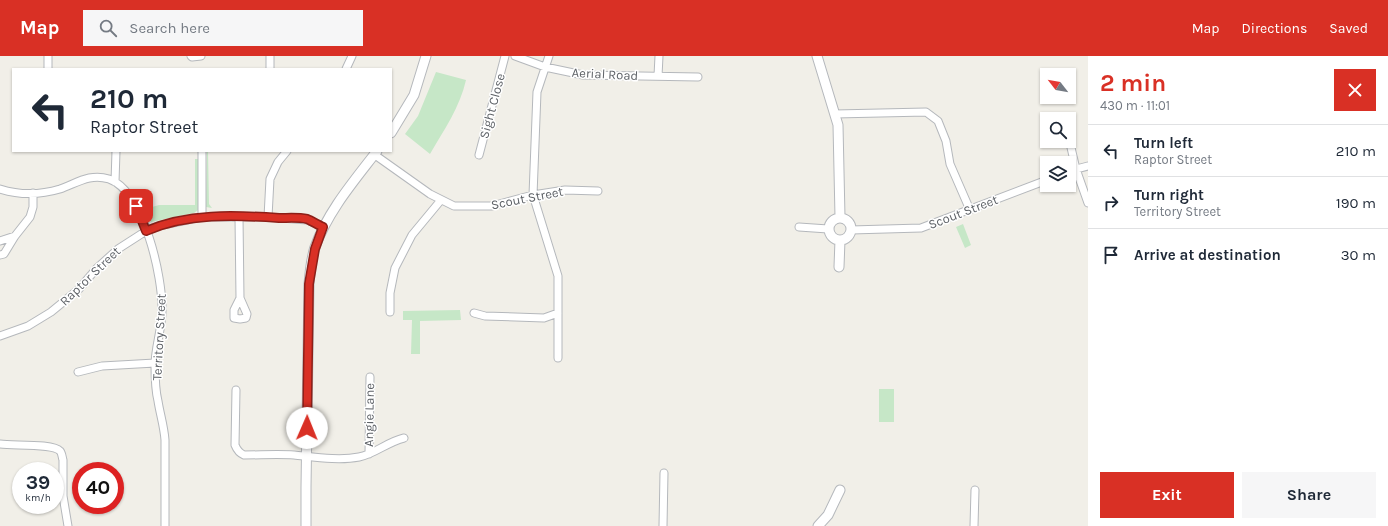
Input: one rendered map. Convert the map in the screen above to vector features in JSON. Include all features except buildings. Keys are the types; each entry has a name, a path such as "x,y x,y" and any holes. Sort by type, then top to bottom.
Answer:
{"street":[{"path":"48,56 48,68"},
{"path":"191,56 201,56"},
{"path":"270,56 270,68"},
{"path":"346,68 352,56"},
{"path":"392,131 414,95 426,56"},
{"name":"Sight Close","path":"479,155 505,56"},
{"name":"Aerial Road","path":"515,56 545,67 583,75 698,77"},
{"path":"549,56 537,92 533,195 558,276 558,358"},
{"path":"658,76 659,56"},
{"path":"817,56 838,125 840,217"},
{"path":"835,114 926,112 938,121 946,141 950,164 970,210"},
{"path":"0,189 19,193 34,193 58,189 87,178 101,178 115,182 116,152"},
{"path":"202,152 202,217"},
{"path":"268,217 270,179 278,162 286,152"},
{"path":"306,526 309,284 315,249 323,227 340,200 376,153"},
{"name":"Scout Street","path":"376,153 430,194 454,206 492,206 533,195 565,190 598,191"},
{"path":"1076,169 1088,166"},
{"path":"1076,178 1088,203"},
{"name":"Territory Street","path":"115,182 133,200 139,212 156,259 161,284 162,311 155,363 157,400 164,427 165,440 165,526"},
{"name":"Scout Street","path":"851,230 921,228 1040,183"},
{"path":"0,255 4,254 15,236 30,217 33,207 34,193"},
{"path":"390,312 390,293 395,268 412,235 441,200"},
{"name":"Raptor Street","path":"0,336 28,326 61,305 80,289 108,257 127,242 158,226 202,217 268,217 307,220 323,227"},
{"path":"239,217 240,298"},
{"path":"840,217 849,222 851,230 849,236 836,240 830,236 828,229 830,222 840,217"},
{"path":"799,227 828,229"},
{"path":"0,241 15,236"},
{"path":"839,267 840,240"},
{"path":"474,313 485,316 544,318 558,313"},
{"path":"78,372 102,366 155,363"},
{"name":"Angie Lane","path":"369,454 370,377"},
{"path":"236,390 235,445 236,450 244,455 294,455 307,457 352,458 369,454 386,444 404,438"},
{"path":"0,444 51,446 60,450 63,460 64,496 68,526"},
{"path":"663,526 664,473"},
{"path":"818,526 828,515 840,490"},
{"path":"974,490 974,526"}],"green space":[{"path":"436,72 466,80 456,109 430,154 405,134 418,116"},
{"path":"208,152 209,204 212,208 206,207"},
{"path":"195,159 198,159 198,210 194,213 151,222 145,209 159,205 195,205"},
{"path":"963,224 971,245 965,248 956,227"},
{"path":"460,310 461,320 420,321 420,354 411,354 412,320 403,320 403,311"},
{"path":"879,389 894,389 894,422 879,422"}],"route":[{"path":"136,206 144,222 146,231 173,222 202,217 268,217 307,220 323,227 311,265 309,284 307,428"}]}
